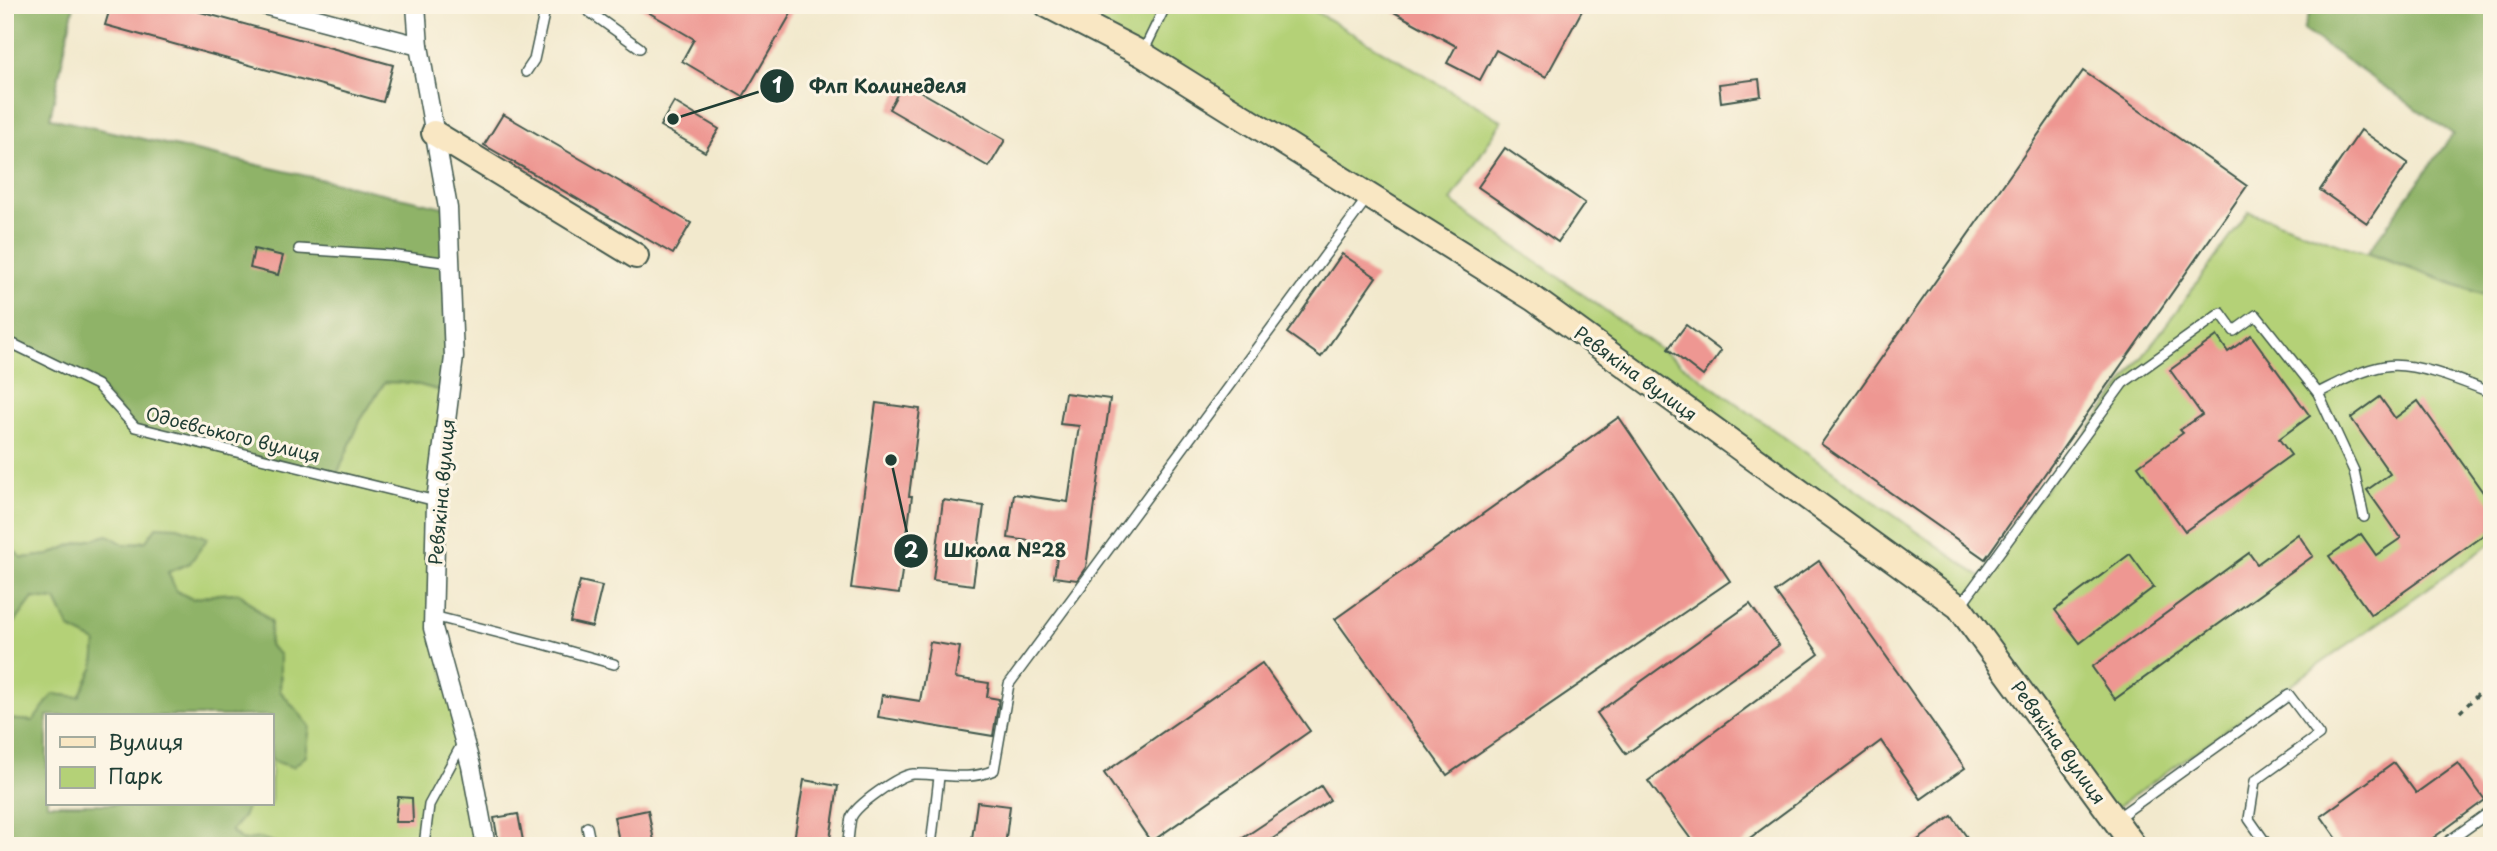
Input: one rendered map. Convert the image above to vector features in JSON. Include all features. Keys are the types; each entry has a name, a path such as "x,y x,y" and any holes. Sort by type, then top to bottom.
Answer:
{"street":[{"path":"264,5 419,46"},
{"name":"Ревякіна вулиця","path":"416,5 419,46 448,208 454,357 436,501 433,628 464,740 486,846"},
{"name":"Ревякіна вулиця","path":"1047,5 1142,54 1534,299 1959,607 2134,846"},
{"path":"434,133 636,256"}],"lane":[{"path":"5,32 9,5"},
{"path":"526,72 534,60 546,5"},
{"path":"580,5 640,48"},
{"path":"1142,54 1166,5"},
{"path":"847,846 852,816 871,796 909,774 939,777 982,776 994,770 1009,684 1368,195"},
{"path":"299,249 390,255 450,263"},
{"path":"1959,607 2123,383 2221,313 2234,331 2256,315 2318,393 2354,471 2364,517"},
{"name":"Одоєвського вулиця","path":"5,340 97,385 135,427 436,501"},
{"path":"2318,393 2355,374 2388,366 2426,370 2492,393"},
{"path":"433,617 614,664"},
{"path":"2115,819 2290,695 2319,735 2255,781 2249,819 2268,846"},
{"path":"424,846 429,805 464,740"},
{"path":"931,846 939,777"},
{"path":"2442,846 2491,811"},
{"path":"587,827 591,846"}],"path":[{"path":"2460,712 2492,681"}],"green space":[{"path":"5,5 74,5 50,118 448,208 449,393 412,383 385,382 360,421 336,477 135,427 97,385 5,340"},
{"path":"1047,5 1304,5 1502,121 1451,201 1981,577 2249,212 2492,298 2492,543 2110,812 1959,607 1534,299"},
{"path":"2312,5 2492,5 2492,298 2368,252 2453,134 2303,30"},
{"path":"5,340 336,476 360,421 385,382 412,383 449,393 433,628 485,846 379,846 378,843 362,838 346,844 320,846 284,846 260,838 242,841 231,830 243,817 247,806 273,806 273,760 276,762 301,716 280,691 281,676 269,646 271,621 239,593 192,599 176,591 168,572 190,563 157,526 146,541 125,545 108,535 71,545 49,555 22,558 5,543"},
{"path":"157,526 178,527 208,538 190,563 168,572 176,591 192,599 239,593 271,622 269,645 280,655 280,691 310,726 306,756 293,767 273,760 273,714 46,714 46,806 247,806 243,817 231,831 242,841 260,838 284,846 5,846 5,719 33,721 53,694 79,697 94,667 96,642 70,629 56,600 33,598 5,636 5,543 22,558 49,555 71,545 108,535 125,545 146,541"},
{"path":"33,598 57,600 70,629 96,642 94,667 79,697 53,694 34,721 5,719 5,636"}],"building":[{"path":"111,5 175,5 393,65 383,102 105,25"},
{"path":"636,5 796,5 743,97 682,61 694,39"},
{"path":"1381,5 1585,5 1546,77 1496,50 1480,80 1447,63 1456,46"},
{"path":"2083,71 2247,186 1985,559 1821,444"},
{"path":"1759,79 1761,96 1721,102 1719,84"},
{"path":"904,82 1005,140 989,167 889,109"},
{"path":"674,102 719,129 705,152 660,126"},
{"path":"503,114 691,223 673,254 484,145"},
{"path":"2361,130 2408,163 2367,223 2320,190"},
{"path":"1505,148 1585,203 1558,242 1478,187"},
{"path":"254,249 283,256 278,275 250,268"},
{"path":"1342,254 1376,277 1321,357 1287,333"},
{"path":"1686,325 1721,351 1703,376 1668,349"},
{"path":"2251,335 2310,416 2279,439 2291,455 2185,531 2138,466 2183,433 2180,430 2202,415 2170,370 2217,336 2228,352"},
{"path":"1065,393 1110,399 1086,567 1077,580 1054,577 1059,545 1008,538 1014,494 1068,502 1079,426 1060,424"},
{"path":"2380,397 2395,418 2418,401 2492,505 2492,529 2371,615 2329,556 2361,534 2376,555 2401,538 2367,490 2390,474 2351,418"},
{"path":"876,403 920,409 899,594 851,588"},
{"path":"1619,417 1730,581 1447,775 1335,619"},
{"path":"943,500 984,506 973,585 933,580"},
{"path":"2298,534 2313,556 2115,699 2092,667 2249,553 2257,564"},
{"path":"2130,554 2154,587 2080,643 2055,610"},
{"path":"1819,561 1965,768 1921,799 1881,741 1739,846 1696,846 1648,781 1819,654 1775,592"},
{"path":"580,581 602,586 592,627 570,622"},
{"path":"1750,604 1779,645 1626,754 1597,713"},
{"path":"930,642 960,647 955,678 989,683 987,697 999,699 993,736 878,717 882,695 920,701"},
{"path":"1262,663 1310,731 1151,842 1104,773"},
{"path":"2394,763 2416,793 2458,763 2485,800 2422,846 2342,846 2321,816"},
{"path":"804,780 838,786 829,846 793,846"},
{"path":"1321,786 1330,800 1262,846 1231,846"},
{"path":"398,797 412,798 413,822 395,822"},
{"path":"977,802 1010,806 1005,846 971,846"},
{"path":"648,810 655,846 620,846 614,817"},
{"path":"518,814 524,846 499,846 494,818"},
{"path":"1952,816 1969,840 1961,846 1909,846"}],"place":[{"name":"Флп Колинеделя","path":"673,119"},
{"name":"Школа №28","path":"891,460"}]}
